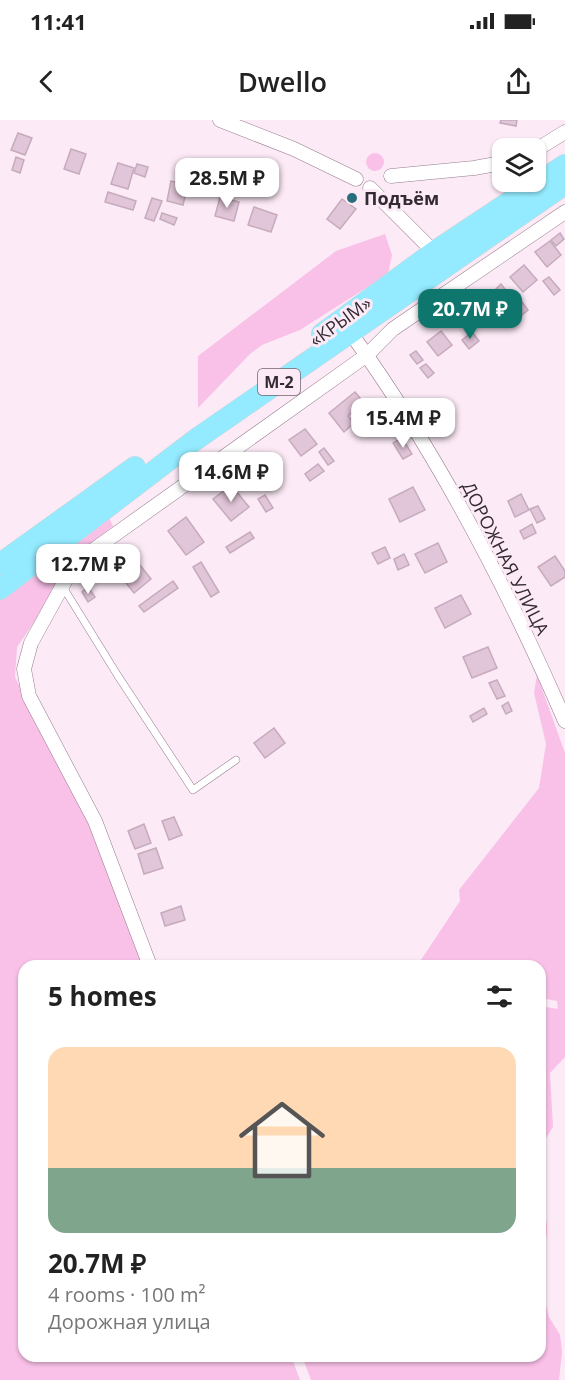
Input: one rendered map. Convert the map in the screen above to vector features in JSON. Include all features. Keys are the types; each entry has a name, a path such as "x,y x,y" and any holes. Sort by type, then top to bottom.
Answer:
{"main road":[{"name":"«КРЫМ»","path":"0,564 434,252 565,165"},
{"name":"М-2","path":"0,588 195,440 565,184"}],"street":[{"path":"220,120 294,149 356,179"},
{"path":"546,144 565,132"},
{"path":"391,176 492,165"},
{"path":"370,188 434,252"},
{"path":"148,960 95,821 29,696 24,669 31,643 69,574 82,558 367,355 393,329 565,212"},
{"name":"ДОРОЖНАЯ УЛИЦА","path":"350,332 391,390 452,490 507,594 565,721"}],"lane":[{"path":"63,587 193,790 236,760"}],"shaded area":[{"path":"375,153 381,156 384,162 381,168 375,171 369,168 366,162 369,156"},
{"path":"385,234 392,255 388,274 300,330 262,345 250,354 198,408 198,356 336,251"},
{"path":"109,518 113,526 86,547 17,647 15,677 89,823 142,960 18,960 18,1362 293,1362 300,1380 0,1380 0,594"},
{"path":"537,675 565,753 565,1057 550,1073 553,1127 546,1138 546,1007 558,1009 557,1001 546,999 546,960 421,960 460,901 459,890 539,788 546,744 534,693"},
{"path":"546,1304 549,1317 560,1335 562,1352 559,1380 311,1380 304,1362 546,1362"}],"building":[{"path":"501,120 517,120 516,126 500,123"},
{"path":"18,133 32,138 25,155 11,150"},
{"path":"71,149 86,154 79,174 64,169"},
{"path":"16,157 24,160 20,173 12,170"},
{"path":"118,163 134,168 128,189 111,184"},
{"path":"137,164 148,167 145,177 134,173"},
{"path":"171,181 188,185 183,205 167,201"},
{"path":"108,192 136,201 133,210 105,202"},
{"path":"220,197 239,202 234,221 215,216"},
{"path":"152,198 162,201 154,221 145,218"},
{"path":"342,199 356,209 340,229 327,219"},
{"path":"254,207 277,215 271,232 248,225"},
{"path":"162,213 177,218 174,225 160,219"},
{"path":"560,233 564,239 556,246 551,240"},
{"path":"550,241 561,255 547,267 535,252"},
{"path":"524,265 537,280 523,292 510,277"},
{"path":"549,277 560,290 554,295 543,281"},
{"path":"501,284 511,297 506,301 496,289"},
{"path":"479,300 490,314 476,325 465,311"},
{"path":"522,302 528,310 517,319 511,311"},
{"path":"458,307 465,315 455,323 449,315"},
{"path":"441,331 452,345 438,356 427,342"},
{"path":"472,332 479,341 469,349 462,340"},
{"path":"416,351 423,360 417,364 410,355"},
{"path":"426,364 434,373 428,378 420,368"},
{"path":"355,392 370,410 361,418 355,410 348,416 354,423 344,432 329,413"},
{"path":"305,429 317,444 301,456 289,440"},
{"path":"402,438 412,454 403,459 393,443"},
{"path":"324,448 334,461 328,465 319,452"},
{"path":"269,454 281,470 268,479 256,464"},
{"path":"318,464 324,471 310,481 305,474"},
{"path":"231,485 249,507 231,521 213,499"},
{"path":"413,487 425,510 400,522 389,499"},
{"path":"521,494 529,510 515,517 508,501"},
{"path":"265,495 273,508 266,512 258,499"},
{"path":"538,506 545,519 537,523 530,509"},
{"path":"186,517 204,542 186,555 168,531"},
{"path":"532,524 536,533 524,539 520,531"},
{"path":"250,532 254,538 230,553 226,547"},
{"path":"438,543 447,562 425,573 415,554"},
{"path":"385,547 390,558 378,564 372,553"},
{"path":"404,554 409,565 398,570 394,559"},
{"path":"132,555 151,579 134,593 115,569"},
{"path":"555,556 565,571 565,577 551,586 538,567"},
{"path":"201,562 219,592 211,597 193,567"},
{"path":"173,581 178,588 144,612 139,606"},
{"path":"88,587 95,597 88,602 82,592"},
{"path":"461,595 471,614 445,628 435,608"},
{"path":"488,647 497,668 472,678 463,657"},
{"path":"497,680 505,696 497,699 489,683"},
{"path":"508,702 512,711 506,714 502,706"},
{"path":"484,708 487,714 473,722 470,716"},
{"path":"274,728 285,743 265,758 254,743"},
{"path":"174,817 182,835 169,840 162,821"},
{"path":"144,824 151,843 135,849 128,831"},
{"path":"156,848 163,868 144,874 138,854"},
{"path":"181,906 185,920 165,926 161,913"}],"place":[{"name":"Подъём","path":"352,198"}]}
